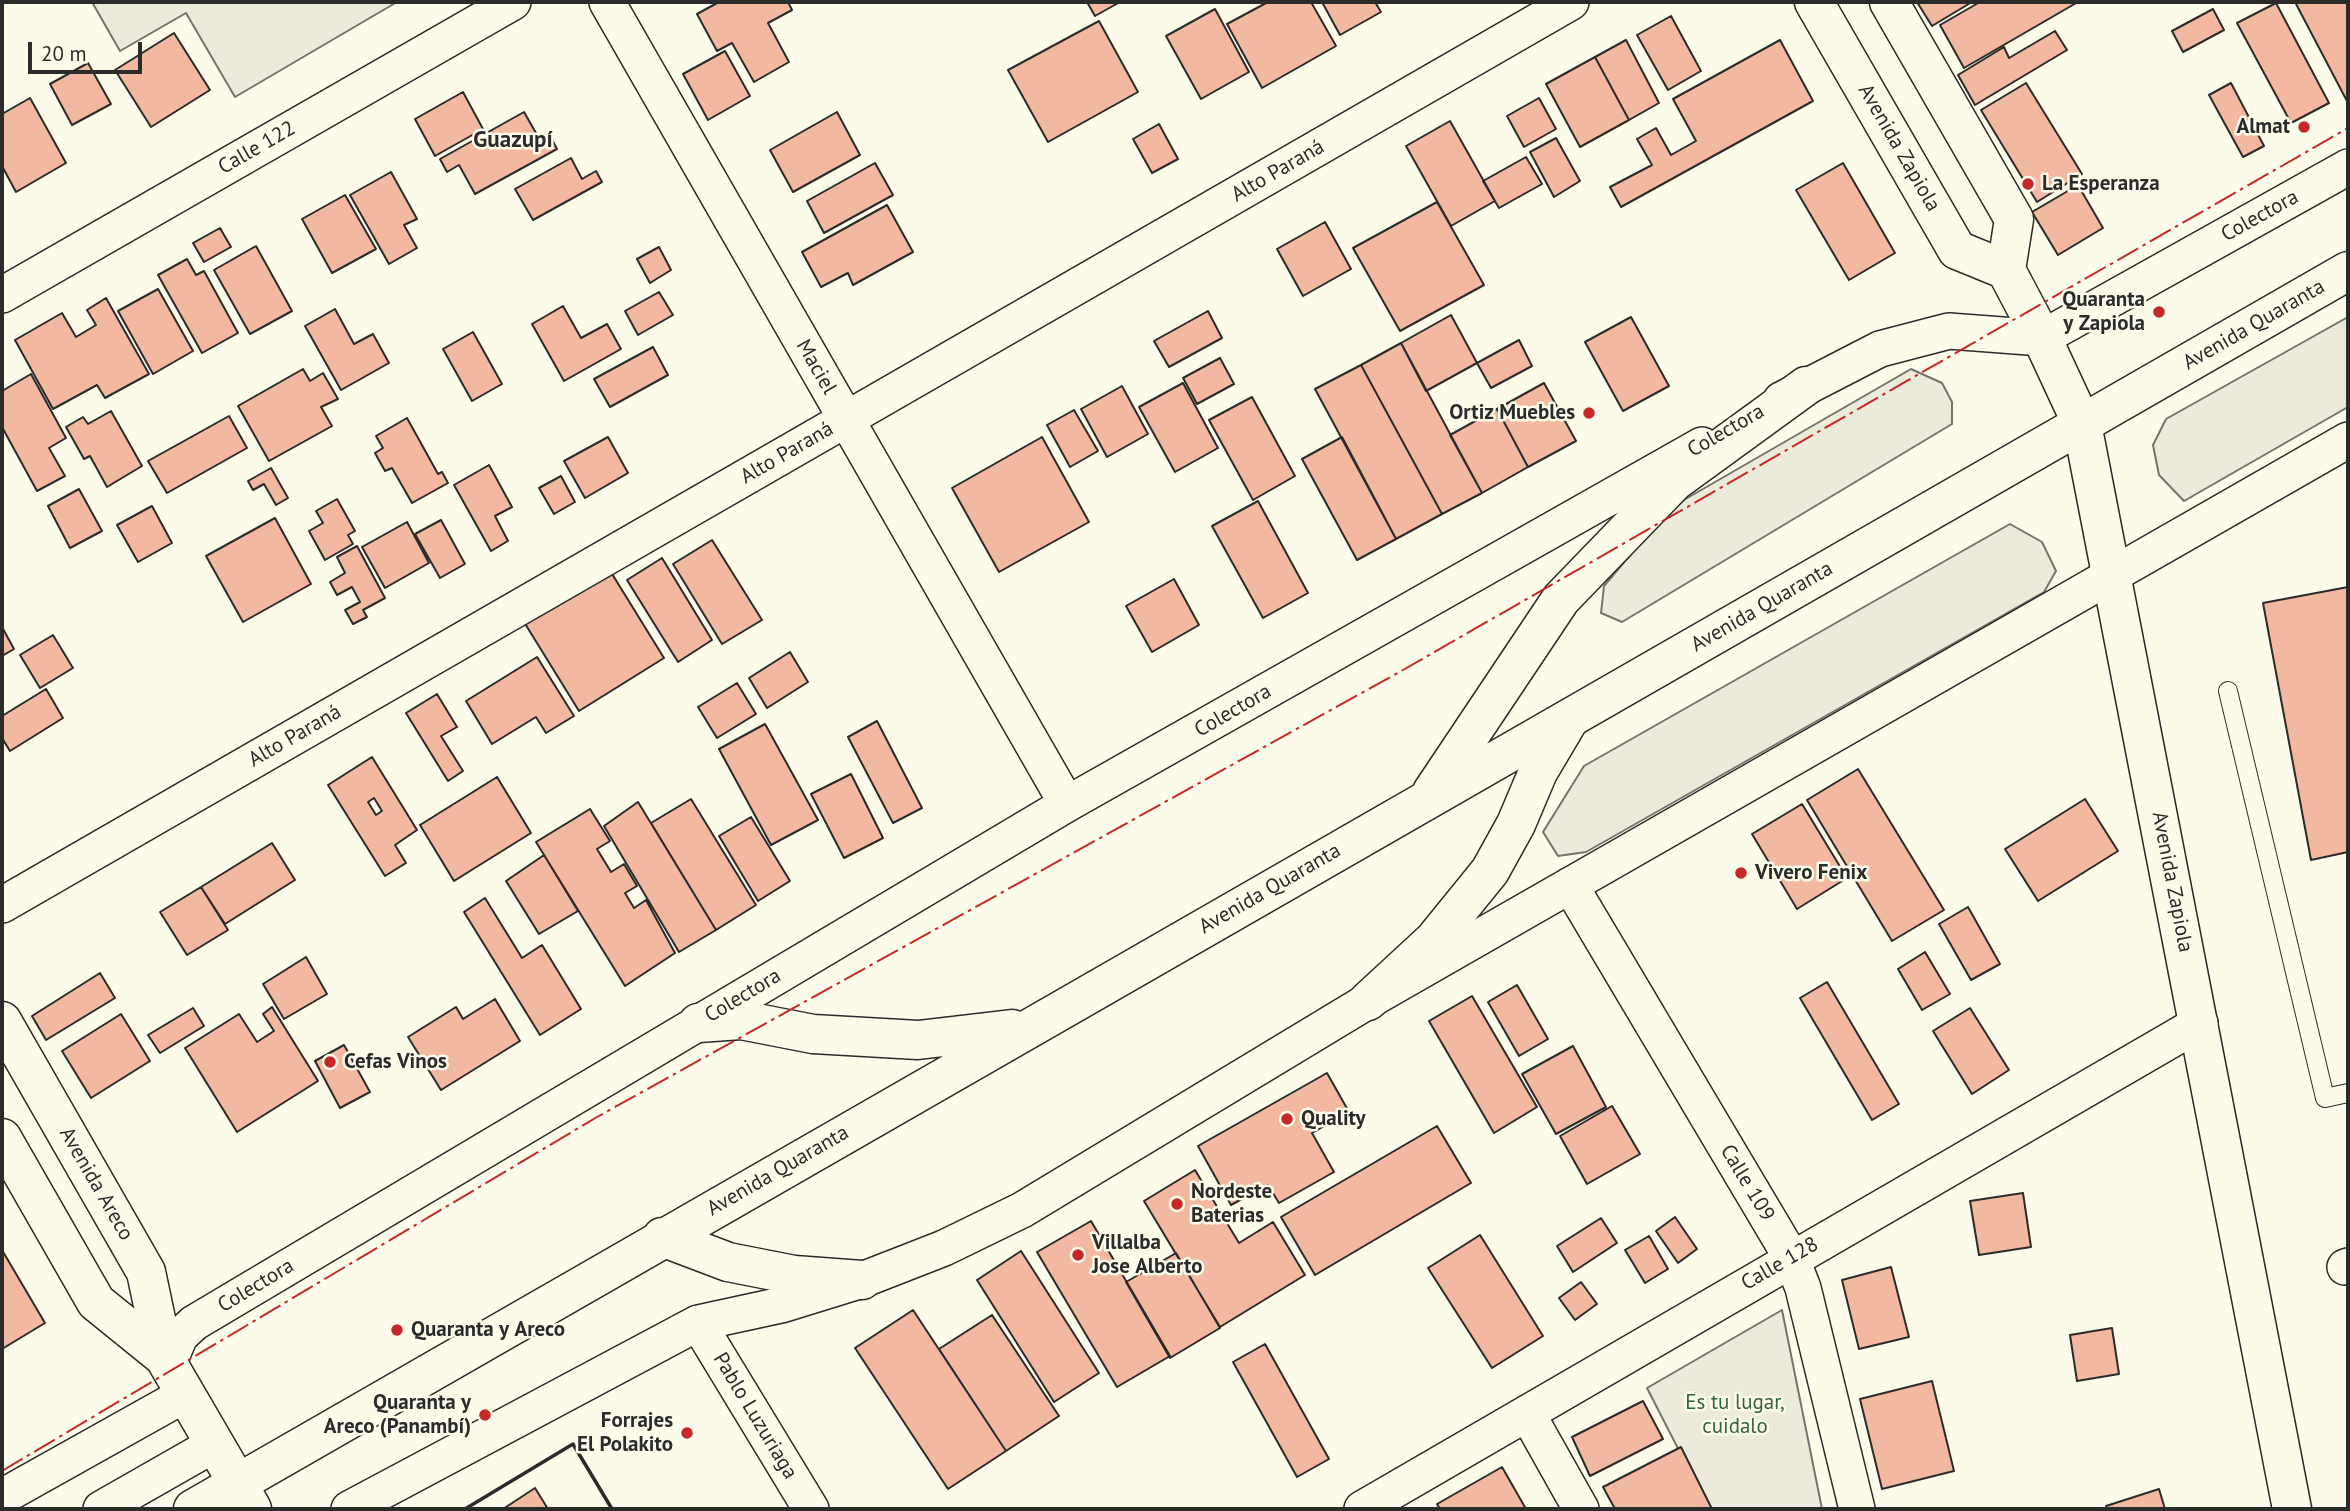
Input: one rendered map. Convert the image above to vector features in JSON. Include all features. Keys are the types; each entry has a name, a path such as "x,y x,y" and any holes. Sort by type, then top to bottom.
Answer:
{"main road":[{"name":"Avenida Zapiola","path":"1814,2 1957,250 2006,270 2042,338 2082,424 2292,1509"},
{"path":"1889,2 2014,219 2006,270"},
{"name":"Avenida Quaranta","path":"193,1509 245,1496 662,1237 2348,271"},
{"path":"1428,799 1561,599 1674,482 1806,386"},
{"path":"1368,1001 1434,940 1490,871 1516,824 1538,772 1571,716"},
{"path":"698,1023 741,1020 813,1034 918,1040 1028,1027"},
{"name":"Avenida Areco","path":"2,1021 146,1272 172,1372 245,1496"},
{"name":"Avenida Areco","path":"2,1138 96,1302 172,1372"},
{"path":"662,1237 728,1262 794,1275 862,1280"}],"street":[{"name":"Calle 122","path":"2,295 513,2"},
{"name":"Maciel","path":"607,2 1068,804"},
{"name":"Alto Paraná","path":"2,905 1571,2"},
{"name":"Colectora","path":"172,1372 180,1335 194,1323 1068,804 1806,386 1880,349 1949,331 2042,338 2348,167"},
{"path":"349,1509 698,1323 781,1305 862,1280 944,1248 1022,1209 1368,1001 2348,440"},
{"name":"Calle 109","path":"1570,885 1791,1257 1803,1288 1857,1509"},
{"name":"Calle 128","path":"1362,1509 1791,1257 2200,1023"},
{"name":"Pablo Luzuriaga","path":"698,1323 811,1509"},
{"path":"2,1497 172,1372"},
{"path":"1527,1413 1581,1509"},
{"path":"101,1509 215,1444"}],"lane":[{"path":"2228,691 2325,1098 2348,1093"}],"green space":[{"path":"92,2 397,2 235,97 186,13 120,51"},
{"path":"2348,317 2348,407 2184,501 2159,475 2153,445 2166,419"},
{"path":"1911,369 1942,383 1952,402 1952,424 1622,622 1601,613 1604,586 1670,508"},
{"path":"2010,524 2042,542 2056,571 2044,592 1586,852 1558,856 1543,832 1584,766"},
{"name":"Es tu lugar, cuidalo","path":"1782,1310 1822,1509 1709,1509 1647,1388"}],"building":[{"path":"719,2 788,2 792,10 768,23 789,62 754,82 732,43 717,51 697,14"},
{"path":"1087,2 1120,2 1095,16"},
{"path":"1268,2 1311,2 1336,46 1262,88 1227,24"},
{"path":"1322,2 1375,2 1381,12 1340,35"},
{"path":"1917,2 1972,2 1932,26"},
{"path":"1980,2 2078,2 1964,68 1940,25"},
{"path":"2295,2 2346,2 2348,103"},
{"path":"2276,3 2329,103 2291,123 2237,23"},
{"path":"1215,9 1249,72 1201,99 1166,36"},
{"path":"2213,9 2224,30 2183,52 2172,31"},
{"path":"1671,16 1701,71 1668,90 1637,35"},
{"path":"1099,21 1138,92 1048,142 1008,70"},
{"path":"2055,31 2067,50 1975,105 1958,75 2004,47 2009,58"},
{"path":"174,33 210,90 151,127 115,70"},
{"path":"1626,40 1659,103 1629,120 1595,57"},
{"path":"1780,40 1813,101 1621,207 1610,187 1652,165 1637,139 1656,128 1671,155 1696,141 1673,99"},
{"path":"725,51 750,96 708,120 683,74"},
{"path":"1595,57 1629,120 1580,147 1546,84"},
{"path":"88,63 111,104 72,125 50,84"},
{"path":"2026,83 2082,174 2037,202 1981,110"},
{"path":"2231,83 2264,146 2243,157 2209,95"},
{"path":"463,92 483,129 435,156 415,119"},
{"path":"30,98 66,163 16,192 2,166 2,114"},
{"path":"1539,98 1556,129 1524,147 1507,116"},
{"path":"524,112 540,140 549,134 557,149 475,194 459,165 447,172 440,159"},
{"path":"837,112 860,155 793,192 770,150"},
{"path":"1450,121 1495,201 1451,226 1406,146"},
{"path":"1159,124 1178,159 1152,173 1133,139"},
{"path":"1556,138 1580,181 1554,197 1530,152"},
{"path":"1526,157 1542,184 1499,208 1483,181"},
{"path":"571,158 582,179 596,171 602,182 533,220 515,189"},
{"path":"875,163 893,195 824,233 807,201"},
{"path":"1843,163 1895,253 1849,280 1796,190"},
{"path":"391,172 417,219 404,225 417,248 389,264 350,195"},
{"path":"2078,185 2103,228 2058,255 2032,212"},
{"path":"345,195 376,249 332,273 302,219"},
{"path":"1437,202 1484,285 1400,331 1353,248"},
{"path":"887,205 913,252 853,285 848,273 821,287 802,252"},
{"path":"1325,222 1351,269 1303,296 1277,249"},
{"path":"220,228 231,247 204,262 193,243"},
{"path":"256,246 292,311 250,334 214,270"},
{"path":"659,247 671,270 650,283 637,259"},
{"path":"187,259 196,275 204,271 238,333 202,353 158,275"},
{"path":"158,289 193,351 153,374 118,311"},
{"path":"659,292 673,315 638,335 625,311"},
{"path":"106,298 149,374 105,398 97,385 53,409 15,340 62,313 76,337 96,325 87,310"},
{"path":"563,306 581,338 607,324 621,349 564,381 532,324"},
{"path":"335,309 354,344 373,334 389,363 341,390 305,326"},
{"path":"1208,311 1222,338 1169,367 1154,341"},
{"path":"1451,315 1477,363 1426,391 1401,343"},
{"path":"1631,317 1669,386 1623,411 1585,342"},
{"path":"473,332 502,384 472,401 443,349"},
{"path":"1519,340 1532,366 1491,388 1477,363"},
{"path":"1401,343 1482,493 1442,514 1361,365"},
{"path":"653,347 668,375 610,407 594,379"},
{"path":"1220,358 1234,384 1197,404 1183,378"},
{"path":"1361,365 1442,514 1396,539 1315,389"},
{"path":"303,369 310,381 323,373 338,399 321,407 332,426 269,461 238,406"},
{"path":"31,374 66,438 49,448 65,476 37,491 2,427 2,391"},
{"path":"1183,383 1218,448 1175,472 1139,407"},
{"path":"1544,383 1576,441 1528,467 1497,409"},
{"path":"1122,386 1148,434 1107,457 1081,409"},
{"path":"1252,397 1295,476 1253,500 1209,420"},
{"path":"1497,409 1528,467 1482,493 1450,435"},
{"path":"1074,410 1098,451 1070,467 1047,425"},
{"path":"111,411 142,466 107,487 90,456 84,459 66,427 83,417 88,424"},
{"path":"229,416 247,448 167,493 148,461"},
{"path":"407,418 438,474 442,472 448,483 412,503 392,468 385,471 375,453 383,448 376,436"},
{"path":"608,437 628,473 585,498 564,461"},
{"path":"1042,437 1089,522 999,572 952,488"},
{"path":"1342,437 1396,539 1357,560 1302,459"},
{"path":"489,465 512,507 495,516 508,541 491,551 454,485"},
{"path":"271,468 288,498 276,505 264,484 253,490 248,481"},
{"path":"561,476 575,502 554,514 539,488"},
{"path":"79,489 102,531 70,548 48,506"},
{"path":"337,499 355,531 348,535 353,544 325,560 309,531 323,523 316,511"},
{"path":"1258,501 1308,593 1263,618 1212,526"},
{"path":"152,506 172,543 138,562 117,525"},
{"path":"275,518 311,584 243,622 206,556"},
{"path":"441,520 465,564 440,578 415,534"},
{"path":"407,522 429,563 385,588 362,547"},
{"path":"712,540 762,620 722,644 673,564"},
{"path":"357,546 385,598 363,610 367,617 353,624 345,610 360,602 352,587 337,595 330,582 345,573 337,557"},
{"path":"662,558 712,640 678,662 627,580"},
{"path":"609,569 664,658 579,711 524,622"},
{"path":"1174,579 1199,625 1152,652 1126,606"},
{"path":"2348,587 2348,852 2311,860 2263,603"},
{"path":"2,627 14,649 2,656"},
{"path":"53,635 73,668 40,688 20,655"},
{"path":"790,652 808,682 767,708 749,678"},
{"path":"537,657 574,716 546,733 536,717 492,744 466,701"},
{"path":"737,683 756,714 717,738 698,707"},
{"path":"46,689 63,718 10,751 2,738 2,716"},
{"path":"437,694 457,727 441,736 463,771 448,781 406,713"},
{"path":"877,721 922,808 893,823 848,737"},
{"path":"765,724 818,820 771,845 719,749"},
{"path":"372,757 417,830 395,845 406,863 385,876 328,785","holes":["374,798 382,811 376,815 368,802"]},
{"path":"1858,769 1944,910 1892,941 1807,800"},
{"path":"851,774 883,838 844,858 811,794"},
{"path":"497,777 531,833 454,881 420,825"},
{"path":"691,799 756,905 716,930 651,823"},
{"path":"2085,799 2118,851 2038,901 2005,849"},
{"path":"638,802 716,930 679,952 604,826"},
{"path":"1802,804 1847,878 1797,909 1752,834"},
{"path":"590,809 610,841 597,849 611,872 624,864 637,886 625,893 634,908 646,900 675,953 625,986 536,842"},
{"path":"751,817 790,881 758,901 719,836"},
{"path":"272,843 295,880 225,924 201,887"},
{"path":"544,855 578,911 539,934 506,881"},
{"path":"201,887 228,930 187,955 160,912"},
{"path":"485,898 522,958 542,945 581,1009 540,1035 464,912"},
{"path":"1968,907 2000,964 1971,980 1939,924"},
{"path":"1925,952 1950,994 1922,1010 1898,969"},
{"path":"306,957 327,994 284,1019 263,984"},
{"path":"100,973 115,998 46,1040 32,1016"},
{"path":"1827,982 1899,1104 1872,1120 1800,998"},
{"path":"1517,985 1548,1039 1519,1056 1488,1002"},
{"path":"1472,996 1537,1107 1494,1133 1429,1021"},
{"path":"495,999 520,1041 441,1090 408,1037 456,1007 463,1019"},
{"path":"272,1007 318,1081 237,1132 185,1048 239,1014 257,1042 274,1031 263,1014"},
{"path":"193,1008 204,1026 160,1053 148,1035"},
{"path":"1970,1008 2009,1070 1972,1094 1933,1031"},
{"path":"121,1014 150,1061 91,1098 62,1051"},
{"path":"344,1045 370,1092 340,1108 315,1061"},
{"path":"1573,1046 1606,1107 1556,1134 1522,1074"},
{"path":"1327,1073 1349,1112 1312,1133 1334,1172 1279,1203 1268,1185 1231,1205 1198,1146"},
{"path":"1612,1106 1640,1154 1587,1184 1560,1136"},
{"path":"1437,1126 1471,1183 1315,1275 1281,1217"},
{"path":"1195,1170 1239,1243 1273,1222 1305,1275 1220,1327 1144,1201"},
{"path":"2023,1193 2031,1247 1979,1255 1970,1201"},
{"path":"1675,1217 1697,1249 1678,1263 1656,1231"},
{"path":"1601,1218 1617,1243 1573,1272 1557,1246"},
{"path":"1091,1221 1170,1356 1117,1387 1037,1252"},
{"path":"1480,1235 1543,1336 1492,1368 1428,1268"},
{"path":"1649,1236 1668,1269 1645,1283 1625,1250"},
{"path":"2,1250 45,1323 2,1349"},
{"path":"1021,1251 1099,1373 1054,1402 977,1280"},
{"path":"1176,1253 1220,1328 1170,1358 1126,1282"},
{"path":"1891,1267 1909,1337 1859,1349 1842,1280"},
{"path":"1581,1282 1597,1304 1575,1320 1559,1298"},
{"path":"913,1310 1006,1451 948,1489 855,1348"},
{"path":"992,1315 1059,1416 1006,1451 939,1349"},
{"path":"2112,1328 2119,1374 2077,1381 2070,1335"},
{"path":"1265,1344 1329,1459 1297,1477 1233,1362"},
{"path":"1932,1381 1954,1471 1882,1489 1860,1399"},
{"path":"1643,1401 1663,1439 1590,1476 1572,1437"},
{"path":"1681,1447 1712,1509 1615,1509 1603,1487"},
{"path":"1502,1467 1526,1509 1440,1509 1437,1504"},
{"path":"535,1488 548,1509 503,1509"},
{"path":"2159,1489 2165,1509 2107,1509 2106,1506"}],"wall":[{"path":"465,1509 573,1444 612,1509"}],"power":[{"path":"2,1471 597,1117 1403,670 2348,128"}],"place":[{"name":"Almat","path":"2304,127"},
{"name":"La Esperanza","path":"2028,184"},
{"name":"Quaranta y Zapiola","path":"2159,312"},
{"name":"Ortiz Muebles","path":"1589,413"},
{"name":"Vivero Fenix","path":"1741,873"},
{"name":"Cefas Vinos","path":"330,1062"},
{"name":"Quality","path":"1287,1119"},
{"name":"Nordeste Baterias","path":"1177,1204"},
{"name":"Villalba Jose Alberto","path":"1078,1255"},
{"name":"Quaranta y Areco","path":"397,1330"},
{"name":"Quaranta y Areco (Panambí)","path":"485,1415"},
{"name":"Forrajes El Polakito","path":"687,1433"}],"district":[{"name":"Guazupí","path":"513,140"}]}
